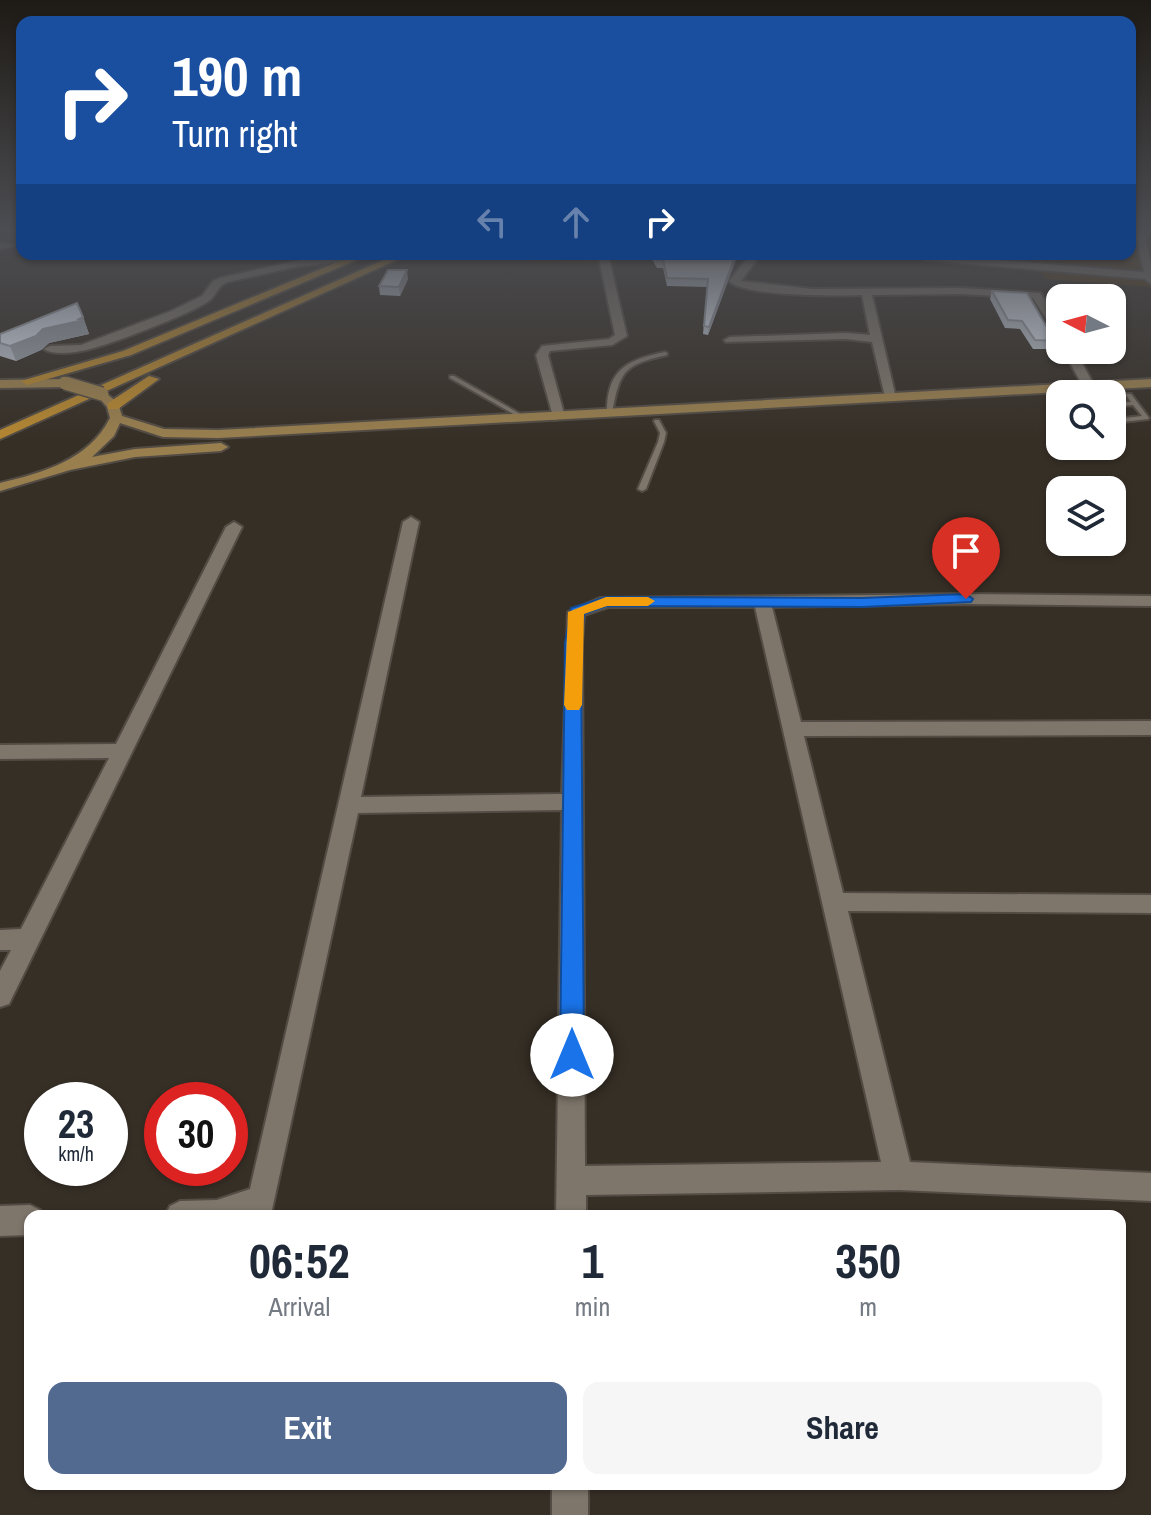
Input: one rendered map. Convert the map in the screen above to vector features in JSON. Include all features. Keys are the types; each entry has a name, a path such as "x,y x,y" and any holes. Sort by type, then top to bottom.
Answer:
{"main road":[{"path":"0,384 75,370 127,353 251,301"},
{"path":"0,421 276,301"},
{"path":"0,435 301,301"},
{"path":"62,467 100,443 114,412 142,384 321,301"},
{"path":"27,381 65,383 102,394 114,412 163,433 184,435 1046,389"},
{"path":"1126,385 1151,383"},
{"path":"1126,398 1151,393"},
{"path":"0,487 62,467 135,453 1046,399"}],"street":[{"path":"50,349 82,348 200,301"},
{"path":"559,417 542,355 546,348 612,342 621,336 613,301"},
{"path":"868,301 890,398"},
{"path":"730,340 846,336 878,339"},
{"path":"232,1210 262,1200 411,522"},
{"path":"0,996 234,527"},
{"path":"762,600 899,1176"},
{"path":"571,1210 573,643 576,612 606,602 1151,601"},
{"path":"792,729 1151,728"},
{"path":"0,752 122,751"},
{"path":"349,805 573,802"},
{"path":"834,902 1151,904"},
{"path":"0,940 28,939"},
{"path":"571,1181 899,1176 1151,1187"},
{"path":"0,1221 24,1220"},
{"path":"570,1490 570,1515"}],"lane":[{"path":"609,414 618,373 629,362 665,354"},
{"path":"452,377 526,419"},
{"path":"1126,401 1132,399 1146,418 1126,420"},
{"path":"642,489 663,433 657,421"}],"building":[{"path":"706,301 719,301 709,327 704,326"},
{"path":"997,301 1031,301 1046,326 1046,341 1035,340 1022,321 1008,320"},
{"path":"77,303 83,317 79,319 84,320 43,329 36,336 10,346 0,343 0,334"}],"slow traffic":[{"path":"573,705 576,612 606,602 648,601"}],"route":[{"path":"572,1055 573,643 576,612 606,602 966,599"}]}
